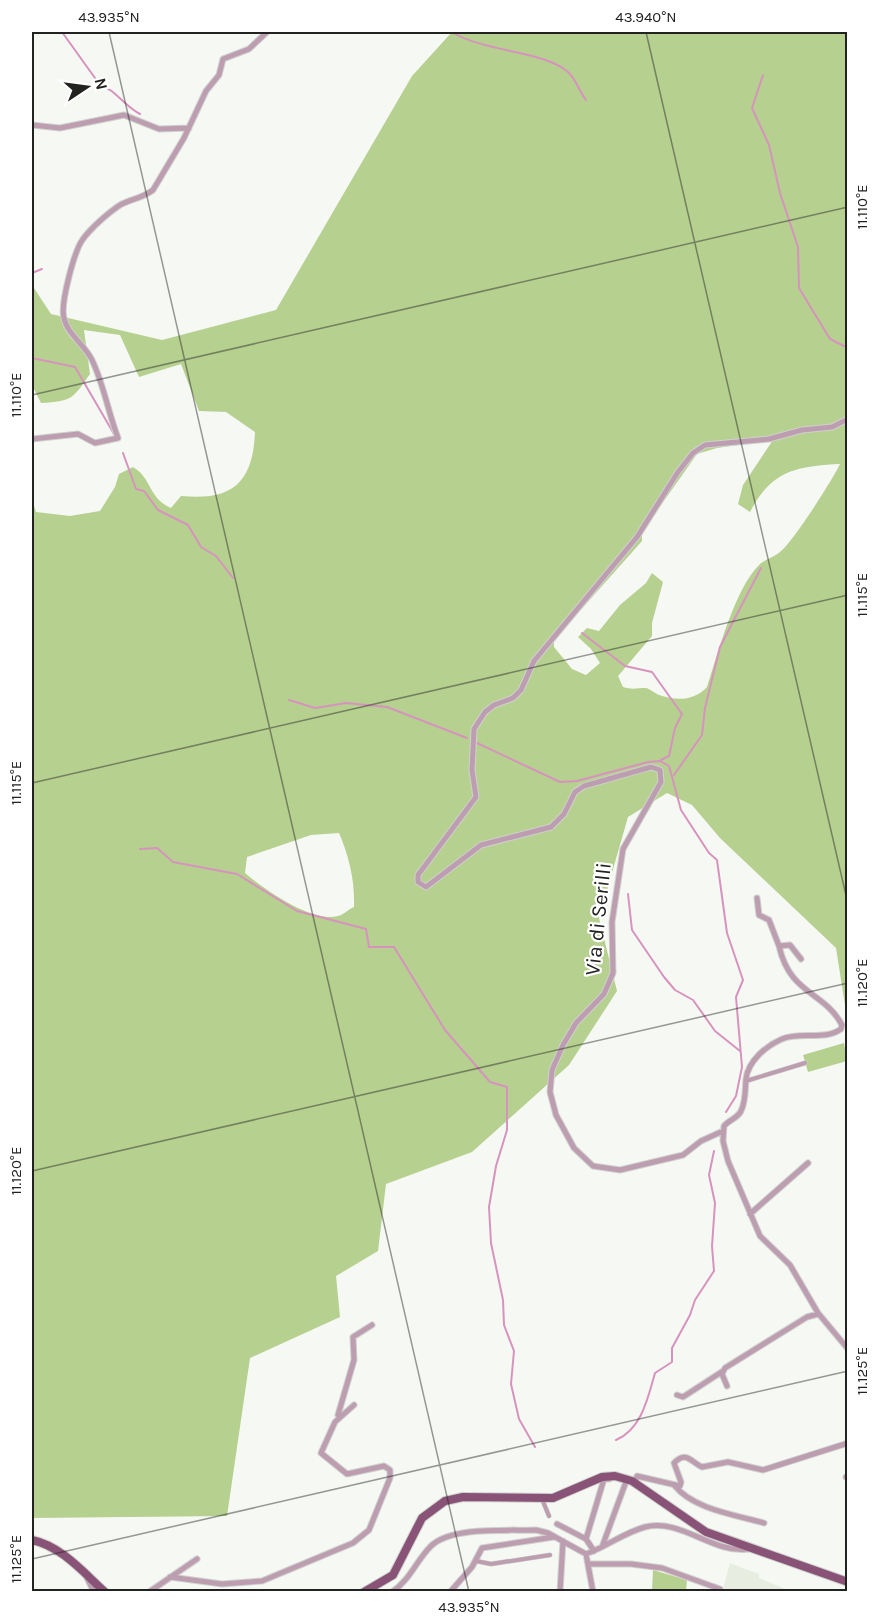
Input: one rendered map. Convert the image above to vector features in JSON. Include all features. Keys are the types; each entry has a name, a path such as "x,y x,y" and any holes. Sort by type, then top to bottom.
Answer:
{"main road":[{"path":"364,1592 393,1575 422,1518 438,1504 463,1497 542,1499 560,1496 607,1476 631,1481 706,1532 848,1582"},
{"path":"32,1540 52,1547 105,1592"}],"street":[{"path":"32,439 78,434 94,443 118,438 104,389 91,358 64,321 63,311 72,261 83,239 110,214 120,206 146,196 153,190 189,128 206,91 219,75 223,59 249,49 267,32"},
{"path":"32,125 60,128 124,115 159,129 171,126 189,128"},
{"name":"Via di Serilli","path":"723,1131 709,1136 683,1155 620,1170 593,1166 574,1149 556,1115 550,1092 552,1070 563,1045 576,1023 604,994 614,973 612,922 623,849 661,782 660,770 651,767 584,786 575,792 564,814 551,827 481,845 430,885 421,886 418,876 476,797 472,770 474,729 485,712 494,705 513,698 521,690 534,661 637,537 678,472 693,453 705,445 769,439 802,430 832,427 847,420"},
{"path":"757,898 759,915 768,920 790,976 836,1016 842,1025 841,1029 831,1034 796,1035 778,1040 752,1063 746,1081 741,1113 728,1121 723,1131 728,1161 760,1236 790,1265 818,1314 848,1349"},
{"path":"779,946 790,945 801,959"},
{"path":"746,1081 805,1063"},
{"path":"750,1214 808,1163"},
{"path":"677,1395 683,1397 807,1317 818,1314"},
{"path":"170,1577 222,1584 262,1581 353,1543 369,1530 390,1478 388,1467 348,1474 321,1453 335,1422 354,1360 353,1337 372,1326"},
{"path":"723,1371 722,1377 727,1386"},
{"path":"335,1422 342,1413 354,1406"},
{"path":"675,1486 681,1484 674,1463 683,1457 691,1458 702,1467 728,1462 763,1470 848,1443"},
{"path":"587,1542 607,1476"},
{"path":"602,1547 631,1481 637,1476 675,1486 690,1501 701,1506 764,1523"},
{"path":"542,1499 549,1516"},
{"path":"557,1524 587,1542 594,1551"},
{"path":"586,1554 646,1527 670,1527 736,1550 750,1548"},
{"path":"392,1592 404,1583 429,1547 442,1538 485,1532 536,1530 556,1537 586,1554 593,1592"},
{"path":"450,1592 476,1561 482,1548 548,1535"},
{"path":"560,1592 563,1541"},
{"path":"476,1561 490,1564 550,1555"},
{"path":"149,1592 197,1559"},
{"path":"589,1566 630,1564 662,1568 720,1589"},
{"path":"87,1576 94,1592"}],"shaded area":[{"path":"730,1563 759,1574 759,1578 790,1591 728,1592 723,1589"}],"green space":[{"path":"452,32 847,32 847,1018 836,948 720,838 692,805 667,793 628,817 599,918 617,991 569,1065 472,1152 386,1184 378,1251 336,1276 340,1317 250,1358 227,1516 32,1518 32,500 36,512 70,516 100,511 115,487 119,474 133,467 144,477 158,499 171,508 181,496 198,497 226,492 244,476 250,465 255,432 226,412 199,411 181,364 139,377 120,335 84,330 90,374 70,398 41,403 32,385 32,285 51,314 162,340 276,310 412,76","holes":["773,440 743,485 738,504 750,512 767,487 786,473 798,469 840,464 786,546 760,564 751,575 735,604 707,687 696,695 678,699 659,695 646,688 623,687 618,676 652,636 652,623 663,582 652,573 646,583 620,605 599,631 587,628 578,637 591,649 600,663 586,675 572,669 554,647 554,640 642,541 642,532 697,454 717,448","339,833 351,869 354,897 354,907 340,915 327,917 302,910 245,873 247,857 311,835"]},
{"path":"844,1043 847,1061 808,1072 803,1055"},
{"path":"653,1570 687,1580 686,1591 652,1591"}],"waterway":[{"path":"62,32 100,85 110,90 140,114"},
{"path":"452,32 480,44 546,60 559,66 569,73 586,100"},
{"path":"763,75 752,108 769,145 780,193 798,247 799,288 830,339 848,348"},
{"path":"32,273 42,269"},
{"path":"32,358 75,367 114,434"},
{"path":"123,453 136,489 144,491 158,510 188,525 201,547 216,556 233,578"},
{"path":"674,775 702,735 705,708 720,647 761,568"},
{"path":"582,633 625,666 652,672 682,714 675,728 669,756 661,760"},
{"path":"289,700 315,708 346,703 387,707 467,738"},
{"path":"477,743 560,782 577,781 648,762 660,761 669,766 681,810 709,853 717,860 727,933 743,980 736,997 742,1067 736,1096 726,1112"},
{"path":"140,849 157,848 173,862 237,874 297,911 366,929 369,947 394,947 445,1030 490,1082 507,1087 507,1130 496,1166 489,1207 491,1243 503,1300 504,1325 514,1351 511,1384 519,1419 535,1447"},
{"path":"628,894 632,930 664,977 675,990 693,1000 715,1031 740,1051"},
{"path":"616,1440 625,1435 638,1420 655,1373 672,1362 672,1348 690,1315 695,1300 714,1271 712,1246 715,1203 709,1175 714,1151"}]}
